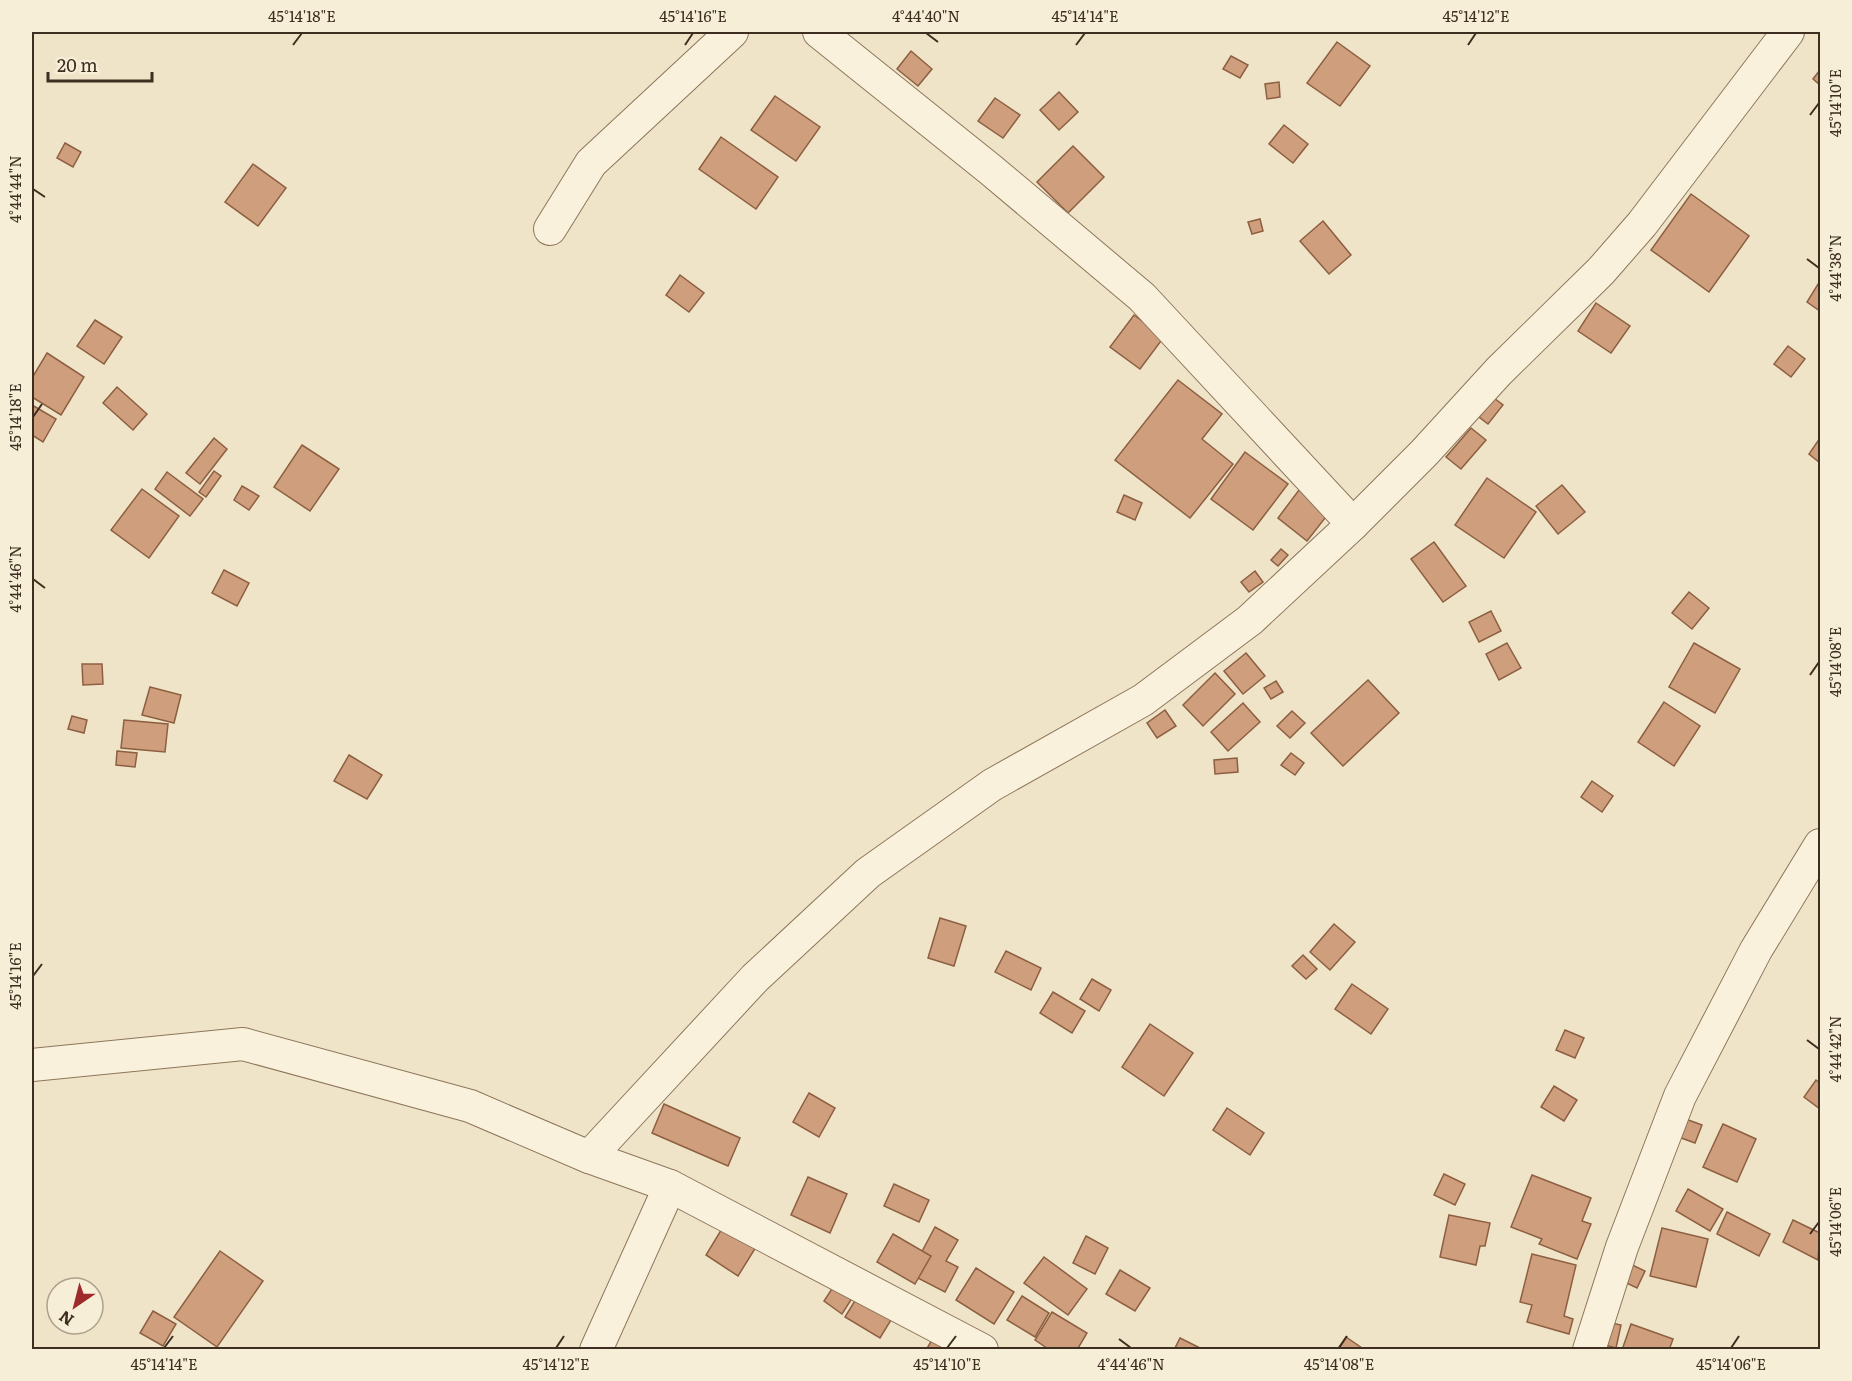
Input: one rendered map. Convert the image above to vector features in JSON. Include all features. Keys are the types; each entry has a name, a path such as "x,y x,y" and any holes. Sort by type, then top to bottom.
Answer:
{"street":[{"path":"550,229 591,163 732,32"},
{"path":"589,1157 755,978 868,873 992,785 1143,700 1250,620 1353,524 1424,453 1499,371 1608,263 1642,224 1788,32"},
{"path":"839,37 1142,297 1353,524"},
{"path":"1589,1350 1622,1247 1680,1096 1756,950 1821,844"},
{"path":"32,1065 243,1044 470,1106 589,1157 670,1186 982,1350"},
{"path":"596,1350 670,1186"}],"building":[{"path":"1337,42 1370,66 1340,106 1307,83"},
{"path":"911,51 932,69 918,86 897,69"},
{"path":"1231,56 1248,65 1240,78 1223,69"},
{"path":"1820,70 1820,85 1813,79"},
{"path":"1279,82 1280,97 1267,99 1265,84"},
{"path":"1059,92 1078,112 1059,130 1040,110"},
{"path":"775,96 820,127 796,161 751,130"},
{"path":"995,98 1020,115 1003,138 978,121"},
{"path":"1284,125 1308,144 1293,163 1269,144"},
{"path":"721,137 778,177 756,209 699,169"},
{"path":"65,143 81,152 73,167 57,158"},
{"path":"1073,146 1104,177 1068,213 1037,182"},
{"path":"253,164 286,188 258,226 225,202"},
{"path":"1691,194 1749,236 1709,292 1651,250"},
{"path":"1260,219 1263,231 1252,234 1248,222"},
{"path":"1323,221 1351,255 1329,274 1300,241"},
{"path":"680,275 704,293 689,312 666,295"},
{"path":"1820,281 1820,311 1807,302"},
{"path":"1596,303 1630,326 1611,353 1578,331"},
{"path":"1134,315 1164,337 1140,369 1110,347"},
{"path":"95,320 122,337 104,364 77,346"},
{"path":"1788,346 1805,359 1791,377 1774,364"},
{"path":"47,353 84,377 61,415 32,397 32,378"},
{"path":"1178,380 1222,414 1202,439 1233,464 1190,518 1115,460"},
{"path":"117,387 147,414 133,430 103,403"},
{"path":"1494,398 1503,405 1488,424 1479,417"},
{"path":"32,405 56,419 43,442 32,435"},
{"path":"1471,428 1486,440 1461,469 1446,457"},
{"path":"214,438 227,449 200,484 186,473"},
{"path":"1820,438 1820,463 1809,454"},
{"path":"302,445 339,469 310,511 274,487"},
{"path":"1245,452 1288,484 1253,530 1211,499"},
{"path":"214,471 221,476 206,497 199,492"},
{"path":"167,472 203,499 190,516 155,489"},
{"path":"1487,478 1536,512 1504,558 1455,525"},
{"path":"1562,485 1585,512 1558,534 1536,506"},
{"path":"242,486 259,496 249,510 234,500"},
{"path":"142,489 179,516 149,558 111,530"},
{"path":"1299,490 1329,513 1307,541 1278,518"},
{"path":"1124,495 1142,503 1135,520 1117,512"},
{"path":"1434,542 1466,586 1443,602 1411,559"},
{"path":"1281,549 1288,555 1278,566 1271,560"},
{"path":"224,570 249,583 237,606 212,593"},
{"path":"1255,571 1263,582 1249,592 1241,582"},
{"path":"1689,592 1709,608 1692,629 1672,613"},
{"path":"1491,611 1501,631 1479,642 1469,622"},
{"path":"1507,643 1521,668 1499,680 1486,654"},
{"path":"1694,643 1740,669 1715,713 1669,687"},
{"path":"1246,653 1265,676 1243,694 1224,671"},
{"path":"82,664 102,664 103,684 83,685"},
{"path":"1215,673 1235,694 1203,726 1183,705"},
{"path":"1368,680 1399,713 1343,766 1311,733"},
{"path":"1276,681 1283,692 1271,699 1264,688"},
{"path":"150,687 181,695 174,723 142,715"},
{"path":"1664,702 1700,726 1674,766 1638,742"},
{"path":"1243,703 1260,722 1228,751 1211,732"},
{"path":"1165,710 1176,726 1157,738 1147,723"},
{"path":"1292,711 1305,723 1290,738 1277,726"},
{"path":"72,716 87,720 84,733 68,729"},
{"path":"124,720 168,724 165,752 121,748"},
{"path":"117,751 137,753 135,767 116,765"},
{"path":"1291,753 1304,763 1295,775 1281,765"},
{"path":"349,755 382,775 367,799 334,781"},
{"path":"1237,758 1238,772 1215,774 1214,760"},
{"path":"1592,781 1613,796 1602,812 1581,797"},
{"path":"940,918 966,926 954,966 928,958"},
{"path":"1334,924 1355,942 1330,970 1310,952"},
{"path":"1006,951 1041,968 1031,990 995,972"},
{"path":"1303,955 1317,969 1306,979 1292,966"},
{"path":"1092,979 1111,990 1099,1011 1080,999"},
{"path":"1352,984 1388,1009 1371,1034 1335,1009"},
{"path":"1053,992 1085,1011 1072,1033 1040,1013"},
{"path":"1150,1024 1193,1053 1164,1096 1122,1067"},
{"path":"1565,1030 1584,1038 1575,1058 1556,1050"},
{"path":"1816,1080 1820,1083 1820,1109 1804,1097"},
{"path":"1554,1086 1577,1100 1564,1121 1541,1107"},
{"path":"809,1093 835,1108 819,1137 793,1122"},
{"path":"664,1104 740,1138 728,1166 652,1133"},
{"path":"1227,1108 1264,1133 1250,1155 1213,1130"},
{"path":"1680,1117 1702,1125 1695,1143 1673,1135"},
{"path":"1723,1124 1756,1139 1737,1182 1703,1167"},
{"path":"1444,1174 1465,1184 1455,1205 1434,1195"},
{"path":"1532,1175 1591,1198 1582,1221 1591,1224 1577,1259 1539,1244 1542,1239 1511,1227"},
{"path":"808,1177 847,1194 830,1233 791,1215"},
{"path":"894,1184 929,1200 919,1222 884,1206"},
{"path":"1688,1189 1723,1209 1710,1231 1676,1211"},
{"path":"1727,1212 1770,1234 1759,1256 1717,1234"},
{"path":"1449,1215 1490,1223 1485,1246 1480,1246 1476,1265 1440,1257"},
{"path":"1793,1220 1820,1233 1818,1260 1783,1242"},
{"path":"723,1227 756,1247 738,1276 706,1255"},
{"path":"935,1227 958,1240 946,1261 958,1267 945,1292 910,1274"},
{"path":"1662,1228 1708,1239 1696,1287 1650,1276"},
{"path":"893,1234 931,1256 915,1284 877,1262"},
{"path":"1086,1236 1108,1248 1095,1274 1073,1263"},
{"path":"220,1251 263,1281 217,1347 174,1317"},
{"path":"1532,1254 1576,1265 1564,1316 1573,1319 1569,1334 1527,1322 1532,1305 1520,1302"},
{"path":"1044,1257 1087,1289 1068,1315 1024,1283"},
{"path":"1624,1261 1645,1271 1637,1288 1616,1278"},
{"path":"976,1268 1014,1292 994,1324 956,1300"},
{"path":"1120,1270 1150,1288 1135,1311 1106,1294"},
{"path":"839,1278 858,1289 842,1314 824,1301"},
{"path":"859,1294 894,1315 880,1338 845,1317"},
{"path":"1022,1296 1049,1313 1035,1337 1007,1320"},
{"path":"153,1311 176,1324 163,1346 140,1333"},
{"path":"1052,1312 1087,1333 1077,1350 1050,1350 1035,1340"},
{"path":"1602,1321 1621,1325 1616,1348 1597,1343"},
{"path":"1631,1324 1673,1339 1669,1350 1622,1350"},
{"path":"1346,1337 1365,1350 1337,1350"},
{"path":"933,1338 951,1350 926,1350"},
{"path":"1180,1338 1204,1350 1174,1350"}]}
